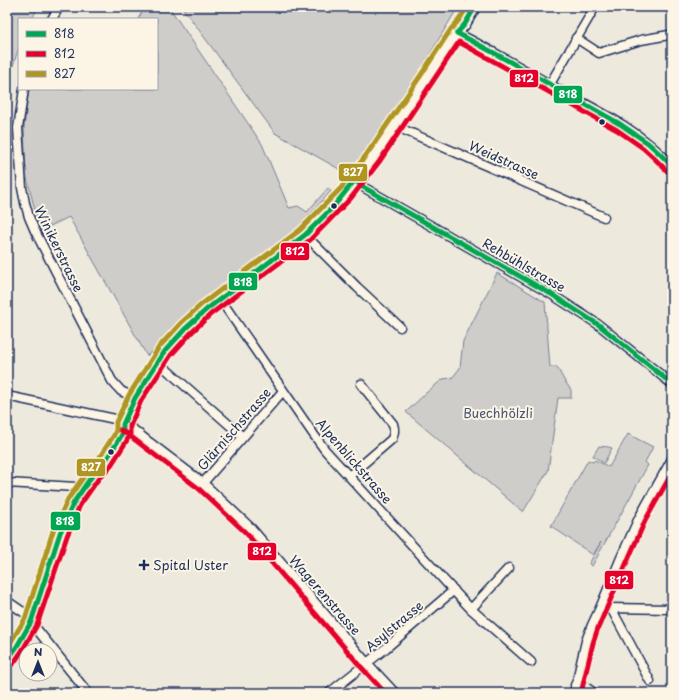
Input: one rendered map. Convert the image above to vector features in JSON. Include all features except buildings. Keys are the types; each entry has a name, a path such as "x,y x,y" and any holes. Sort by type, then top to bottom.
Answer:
{"main road":[{"path":"457,33 460,20 468,7"},
{"path":"7,660 16,648 31,622 60,533 74,502 94,473 102,466 123,432 123,424 135,398 165,351 196,318 305,235 334,206 373,158 457,33 465,24 475,7"}],"street":[{"path":"53,18 59,7"},
{"path":"550,84 595,7"},
{"path":"457,33 628,128 655,148 672,166"},
{"path":"576,38 599,53 641,40 669,34"},
{"name":"Winikerstrasse","path":"24,90 18,128 22,188 28,217 112,381 121,390 135,398"},
{"name":"Weidstrasse","path":"395,126 604,217"},
{"name":"Rehbühlstrasse","path":"355,180 363,187 576,309 601,326 672,384"},
{"path":"305,235 400,327"},
{"name":"Alpenblickstrasse","path":"220,299 325,450 471,608 531,662"},
{"path":"158,362 243,438"},
{"path":"350,476 392,439 394,433 393,424 361,384"},
{"name":"Glärnischstrasse","path":"203,483 283,391"},
{"name":"Wagerenstrasse","path":"7,396 115,420 134,430 203,483 252,529 395,693"},
{"path":"594,693 587,688 575,689 586,641 639,518 672,459"},
{"path":"7,483 76,487 82,490"},
{"path":"471,608 509,568"},
{"name":"Asylstrasse","path":"329,693 368,663 454,590"},
{"path":"7,601 29,616 31,622 88,693"},
{"path":"600,608 672,609"},
{"path":"611,608 650,681"}],"green space":[{"path":"7,7 35,7 36,11 32,18 18,18 18,50 10,75 7,74"},
{"path":"145,7 169,7 262,144 289,208 298,206 307,212 328,188 331,191 286,241 184,318 147,356 69,217 40,231 26,174 24,127 29,90 158,90 158,18 139,18"},
{"path":"182,7 458,7 402,101 391,114 364,155 348,174 275,133"},
{"name":"Buechhölzli","path":"497,273 545,302 550,367 557,367 571,390 571,398 558,398 548,471 523,512 406,412 443,379 452,378 460,368 463,341"},
{"path":"628,434 653,447 645,462 648,465 592,566 589,564 601,542 593,555 551,526 588,460 593,462 595,460 609,467"},
{"path":"599,446 612,448 604,463 593,456"}],"transit line":[{"name":"827","path":"7,648 25,619 53,531 68,499 89,469 97,461 114,435 116,430 116,422 129,395 159,347 181,323 202,304 300,230 341,188 367,154 467,7"},
{"name":"818","path":"457,33 465,24 475,7"},
{"name":"818","path":"457,33 620,124 648,143 672,166"},
{"name":"812","path":"13,664 37,625 67,536 80,505 99,478 108,470 126,442 130,434 130,426 141,401 171,355 211,314 310,240 351,198 379,162 459,42 617,130 643,148 667,171"},
{"name":"818","path":"355,180 363,187 551,294 599,325 672,384"},
{"name":"818","path":"7,660 16,648 31,622 60,533 74,502 94,473 102,466 120,438 123,432 123,424 135,398 165,351 186,328 207,309 305,235 334,206 355,180"},
{"name":"812","path":"120,430 198,488 247,534 385,693"},
{"name":"812","path":"581,693 598,628 645,521 672,473"}],"place":[{"name":"Spital Uster","path":"144,565"}]}
